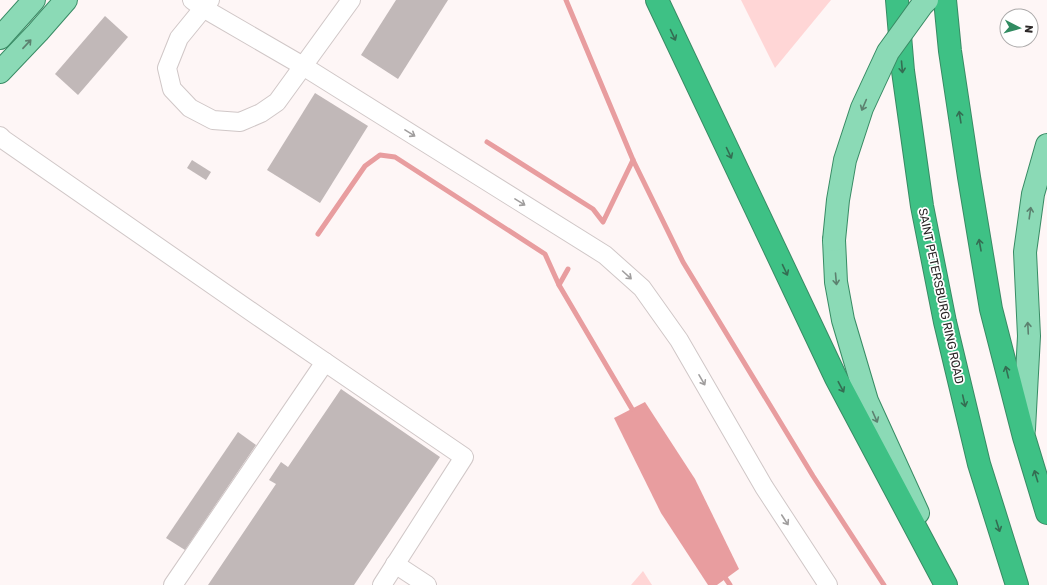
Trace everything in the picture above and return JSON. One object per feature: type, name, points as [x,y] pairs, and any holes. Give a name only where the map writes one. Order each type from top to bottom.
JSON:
[{"type":"highway","points":[[656,0],[836,378],[946,585]]},
{"type":"highway","name":"SAINT PETERSBURG RING ROAD","points":[[897,0],[903,71],[922,206],[945,322],[979,464],[1017,585]]},
{"type":"highway","points":[[945,0],[950,51],[991,309],[1024,437],[1047,513]]},
{"type":"main road","points":[[0,38],[34,0]]},
{"type":"main road","points":[[0,72],[66,0]]},
{"type":"main road","points":[[927,0],[888,52],[862,108],[845,160],[838,200],[834,240],[836,282],[842,312],[867,401],[951,585]]},
{"type":"main road","points":[[1024,437],[1029,336],[1025,252],[1033,194],[1047,145]]},
{"type":"lane","points":[[351,0],[303,66],[277,102],[261,113],[240,122],[213,120],[190,108],[172,89],[167,68],[179,38],[202,3],[303,66],[377,112],[605,255],[642,288],[679,340],[764,487],[828,585]]},
{"type":"lane","points":[[0,136],[464,457],[382,585]]},
{"type":"lane","points":[[173,585],[325,362]]},
{"type":"lane","points":[[395,564],[427,585]]},
{"type":"shaded area","points":[[741,0],[831,0],[775,68]]},
{"type":"shaded area","points":[[645,402],[695,479],[739,569],[717,585],[708,585],[661,513],[614,418]]},
{"type":"shaded area","points":[[643,571],[652,585],[631,585]]},
{"type":"building","points":[[396,0],[448,0],[398,79],[361,55]]},
{"type":"building","points":[[105,16],[128,37],[78,95],[55,74]]},
{"type":"building","points":[[315,93],[368,126],[320,203],[267,170]]},
{"type":"building","points":[[192,160],[211,172],[206,180],[187,168]]},
{"type":"building","points":[[341,389],[440,457],[354,585],[208,585],[276,484],[269,480],[281,462],[288,467]]},
{"type":"building","points":[[238,432],[256,445],[185,550],[166,538]]},
{"type":"waterway","points":[[566,0],[633,160],[683,262],[813,476],[884,585]]},
{"type":"waterway","points":[[487,142],[593,209],[603,222],[633,160]]},
{"type":"waterway","points":[[318,234],[365,166],[380,155],[395,157],[545,254],[559,285]]},
{"type":"waterway","points":[[568,269],[559,285],[632,409]]},
{"type":"waterway","points":[[726,579],[730,585]]}]
